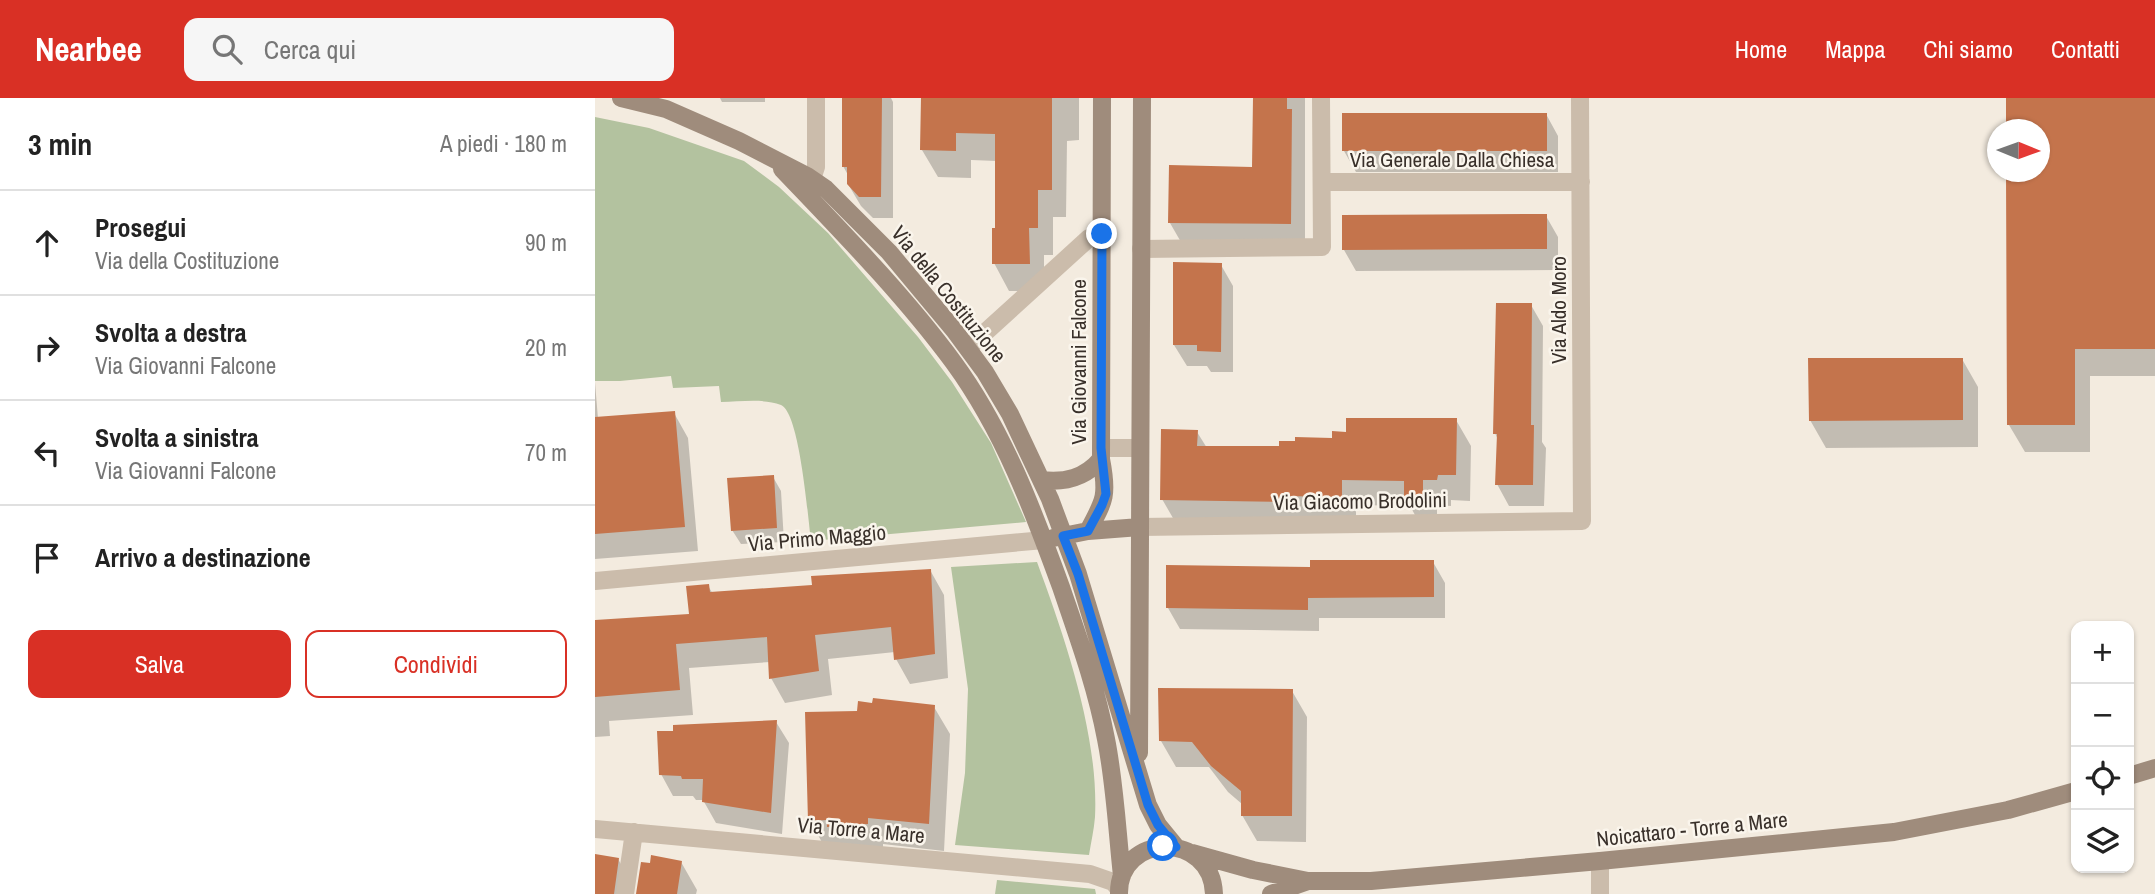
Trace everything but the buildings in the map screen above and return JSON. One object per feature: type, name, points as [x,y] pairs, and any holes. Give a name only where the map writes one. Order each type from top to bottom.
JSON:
[{"type":"street","name":"Via della Costituzione","points":[[621,98],[666,104],[773,160],[810,188],[955,364],[984,409],[1018,477],[1044,540],[1090,669],[1110,759],[1120,886]]},
{"type":"street","points":[[810,188],[815,167],[816,98]]},
{"type":"street","name":"Via Giovanni Falcone","points":[[1088,531],[1106,494],[1101,454],[1102,98]]},
{"type":"street","points":[[1140,778],[1142,98]]},
{"type":"street","points":[[1141,249],[1322,247],[1321,98]]},
{"type":"street","name":"Via Aldo Moro","points":[[1580,98],[1581,521]]},
{"type":"street","name":"Via Generale Dalla Chiesa","points":[[1322,182],[1581,182]]},
{"type":"street","name":"Via della Costituzione","points":[[810,188],[826,189],[889,253],[968,348],[1010,414],[1041,480],[1078,574],[1148,805],[1158,825],[1184,850],[1203,863],[1211,876],[1214,894]]},
{"type":"street","points":[[968,348],[1089,238],[1102,234]]},
{"type":"street","points":[[1101,454],[1140,449]]},
{"type":"street","name":"Via Giovanni Falcone","points":[[1041,480],[1054,482],[1078,477],[1091,471],[1101,454]]},
{"type":"street","name":"Via Giacomo Brodolini","points":[[1140,527],[1581,521]]},
{"type":"street","points":[[1044,540],[1088,531],[1140,527]]},
{"type":"street","name":"Via Primo Maggio","points":[[595,581],[1044,540]]},
{"type":"street","points":[[2134,774],[2155,768]]},
{"type":"street","name":"Noicattaro - Torre a Mare","points":[[1184,850],[1253,870],[1308,881],[1371,881],[1600,862],[1894,832],[2008,810],[2071,792]]},
{"type":"street","name":"Via Torre a Mare","points":[[595,829],[1090,874],[1120,886]]},
{"type":"street","points":[[625,894],[634,832]]},
{"type":"street","points":[[1120,886],[1129,864],[1138,855],[1163,846],[1184,850]]},
{"type":"street","points":[[1600,862],[1600,894]]},
{"type":"street","name":"Noicattaro - Torre a Mare","points":[[1271,894],[1308,881]]},
{"type":"green space","points":[[595,117],[649,128],[744,161],[779,187],[828,233],[918,337],[952,382],[991,443],[1026,522],[811,541],[798,446],[788,412],[781,405],[759,401],[721,402],[719,386],[673,388],[671,376],[595,381]]},
{"type":"green space","points":[[1037,562],[1069,655],[1092,754],[1095,817],[1089,855],[955,845],[965,773],[968,689],[951,567]]},
{"type":"green space","points":[[997,880],[1095,889],[1096,894],[995,894]]},
{"type":"route","points":[[1102,234],[1101,459],[1106,494],[1088,531],[1063,536],[1078,574],[1148,805],[1158,825],[1176,847],[1163,846]]}]
